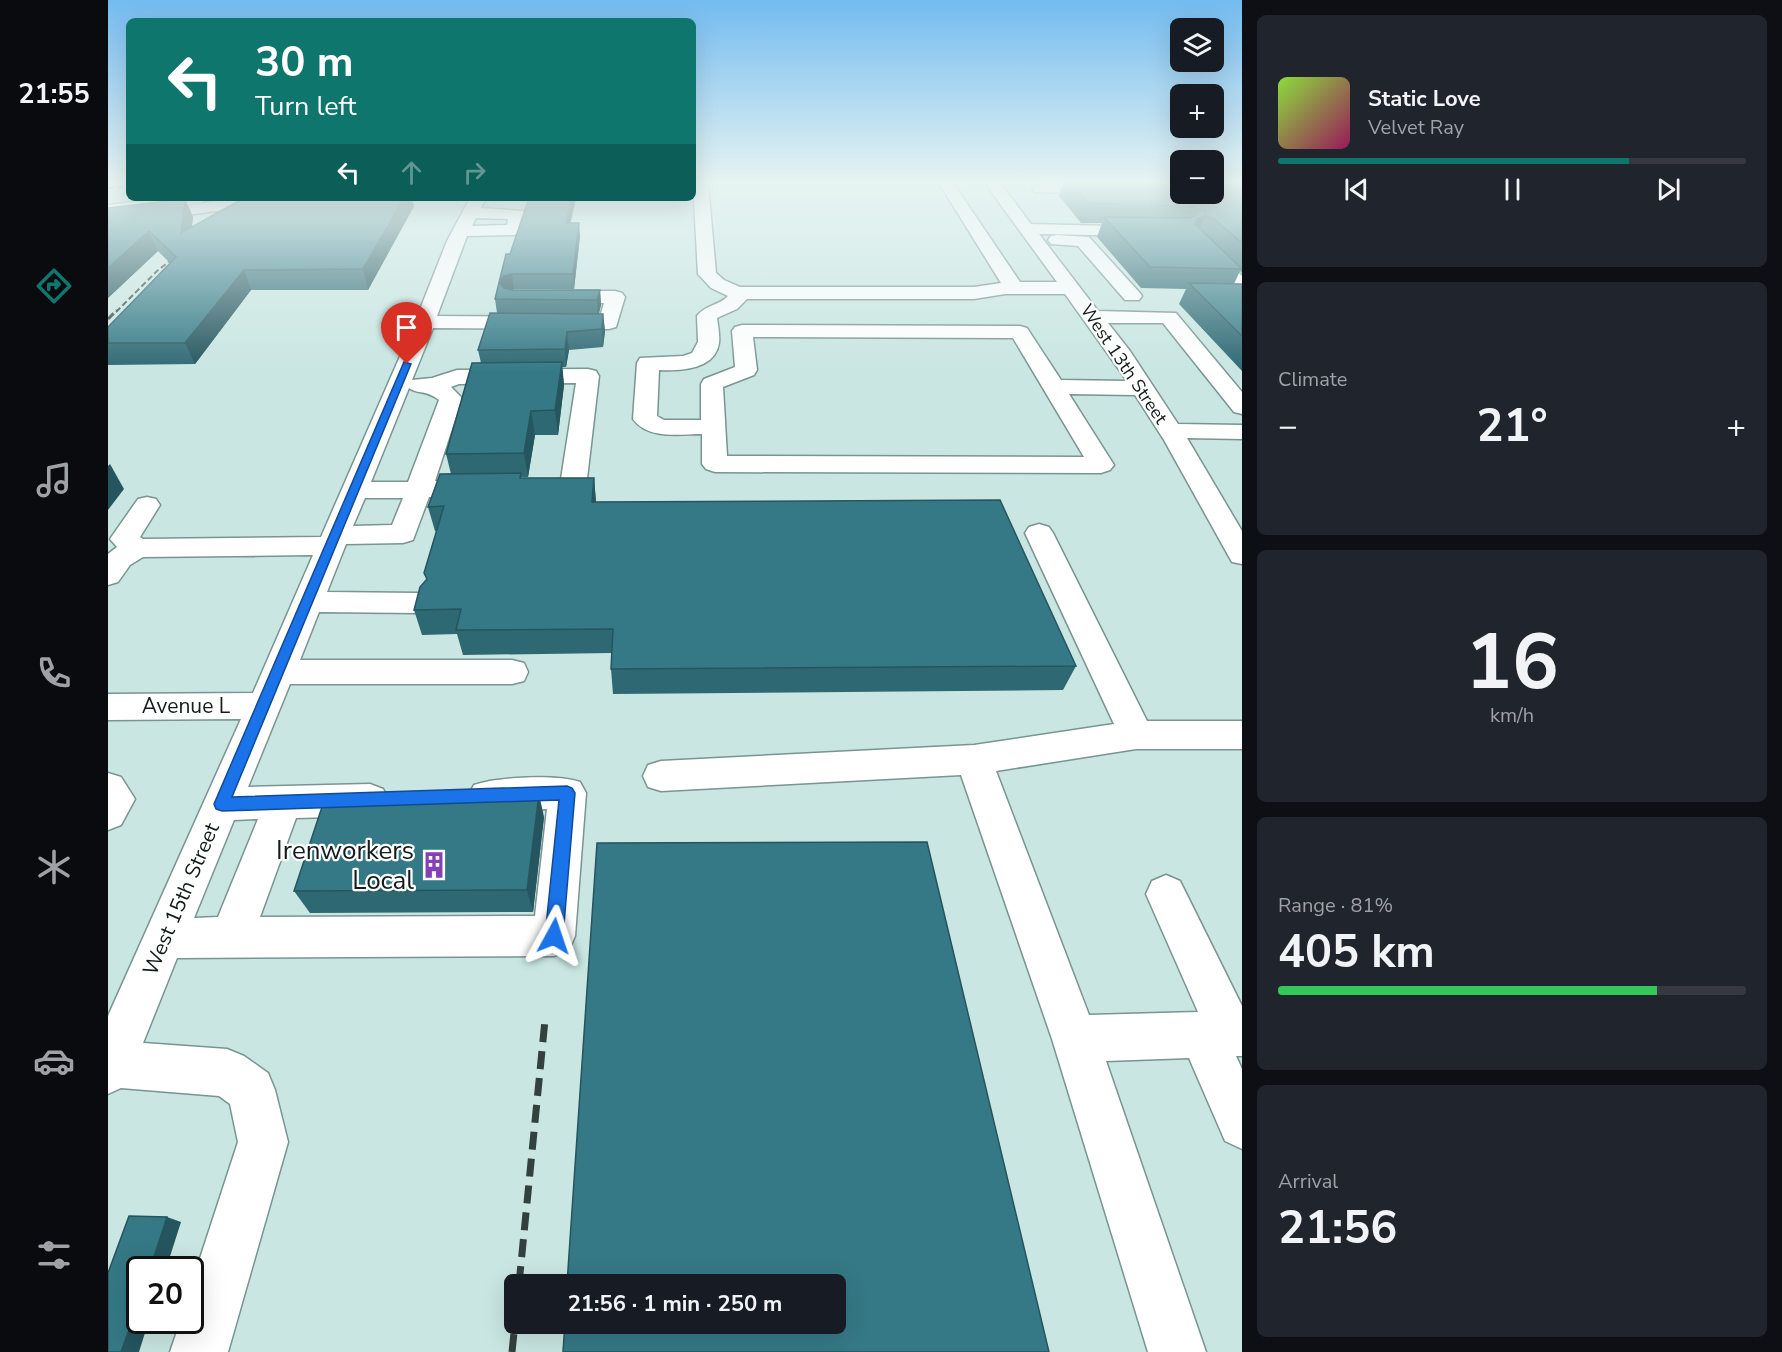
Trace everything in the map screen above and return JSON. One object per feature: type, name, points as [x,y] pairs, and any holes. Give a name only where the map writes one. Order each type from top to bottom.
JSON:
[{"type":"street","name":"West 15th Street","points":[[109,1067],[264,706],[457,246]]},
{"type":"street","points":[[704,246],[706,274],[718,285],[739,293],[974,293],[1014,288],[1154,297]]},
{"type":"street","points":[[987,246],[1014,288]]},
{"type":"street","name":"West 13th Street","points":[[1040,246],[1094,317],[1142,388],[1170,431],[1242,555]]},
{"type":"street","points":[[1088,246],[1132,296]]},
{"type":"street","points":[[1199,246],[1238,294]]},
{"type":"street","points":[[713,427],[659,427],[645,419],[648,363],[685,363],[704,354],[708,346],[707,316],[713,311],[732,304],[738,299],[739,293]]},
{"type":"street","points":[[425,322],[609,323],[615,297],[536,297]]},
{"type":"street","points":[[1094,317],[1169,317],[1242,407]]},
{"type":"street","points":[[742,331],[1020,332],[1101,465],[715,464],[713,427],[711,384],[746,370],[742,331]]},
{"type":"street","points":[[354,490],[573,487],[588,376],[457,377],[434,385],[398,385]]},
{"type":"street","points":[[108,575],[120,558],[137,548],[332,541],[404,534],[451,398],[434,385]]},
{"type":"street","points":[[1054,387],[1142,388]]},
{"type":"street","points":[[1170,431],[1242,432]]},
{"type":"street","points":[[137,548],[123,539],[147,505]]},
{"type":"street","points":[[1039,532],[1136,735]]},
{"type":"street","points":[[307,602],[417,603]]},
{"type":"street","points":[[278,672],[512,672]]},
{"type":"street","name":"Avenue L","points":[[108,707],[264,706]]},
{"type":"street","points":[[661,776],[974,760],[1136,735],[1242,735]]},
{"type":"street","points":[[974,760],[1075,1039],[1177,1352]]},
{"type":"street","points":[[108,788],[116,799],[108,813]]},
{"type":"street","points":[[165,938],[554,936],[567,793],[449,797]]},
{"type":"street","points":[[222,804],[401,798]]},
{"type":"street","points":[[231,937],[283,802]]},
{"type":"street","points":[[1166,894],[1225,1034],[1242,1124]]},
{"type":"street","points":[[1075,1039],[1225,1034]]},
{"type":"street","points":[[109,1067],[227,1073],[251,1090],[263,1142],[199,1352]]},
{"type":"building","points":[[108,246],[132,246],[108,268]]},
{"type":"building","points":[[165,246],[376,246],[363,269],[244,270],[185,343],[108,343],[108,327],[176,257]]},
{"type":"building","points":[[513,246],[576,246],[573,274],[504,276],[499,282],[506,254],[510,254]]},
{"type":"building","points":[[1131,246],[1218,246],[1242,269],[1150,267]]},
{"type":"building","points":[[499,282],[504,288],[512,290],[600,290],[597,300],[495,299]]},
{"type":"building","points":[[1189,283],[1242,284],[1242,336]]},
{"type":"building","points":[[490,313],[603,314],[602,329],[567,332],[565,349],[478,350]]},
{"type":"building","points":[[562,362],[555,410],[531,411],[524,453],[446,454],[472,363]]},
{"type":"building","points":[[521,473],[520,478],[594,478],[592,502],[1000,500],[1076,666],[611,669],[613,629],[456,630],[461,609],[414,610],[420,587],[427,579],[424,573],[444,506],[428,507],[440,474]]},
{"type":"building","name":"Irenworkers Local","points":[[539,794],[527,890],[294,891],[326,795]]},
{"type":"building","points":[[927,842],[1049,1352],[563,1352],[564,1334],[846,1334],[846,1274],[568,1274],[597,843]]},
{"type":"building","points":[[129,1216],[167,1217],[154,1256],[126,1256],[127,1334],[121,1352],[108,1352],[108,1273]]},
{"type":"railway","points":[[116,312],[157,271],[181,252]]},
{"type":"railway","points":[[108,319],[117,310]]},
{"type":"railway","points":[[520,1274],[545,1020]]},
{"type":"railway","points":[[512,1352],[514,1334]]},
{"type":"place","name":"Irenworkers Local","points":[[434,865]]},
{"type":"route","points":[[407,364],[222,804],[567,793],[554,936]]}]
